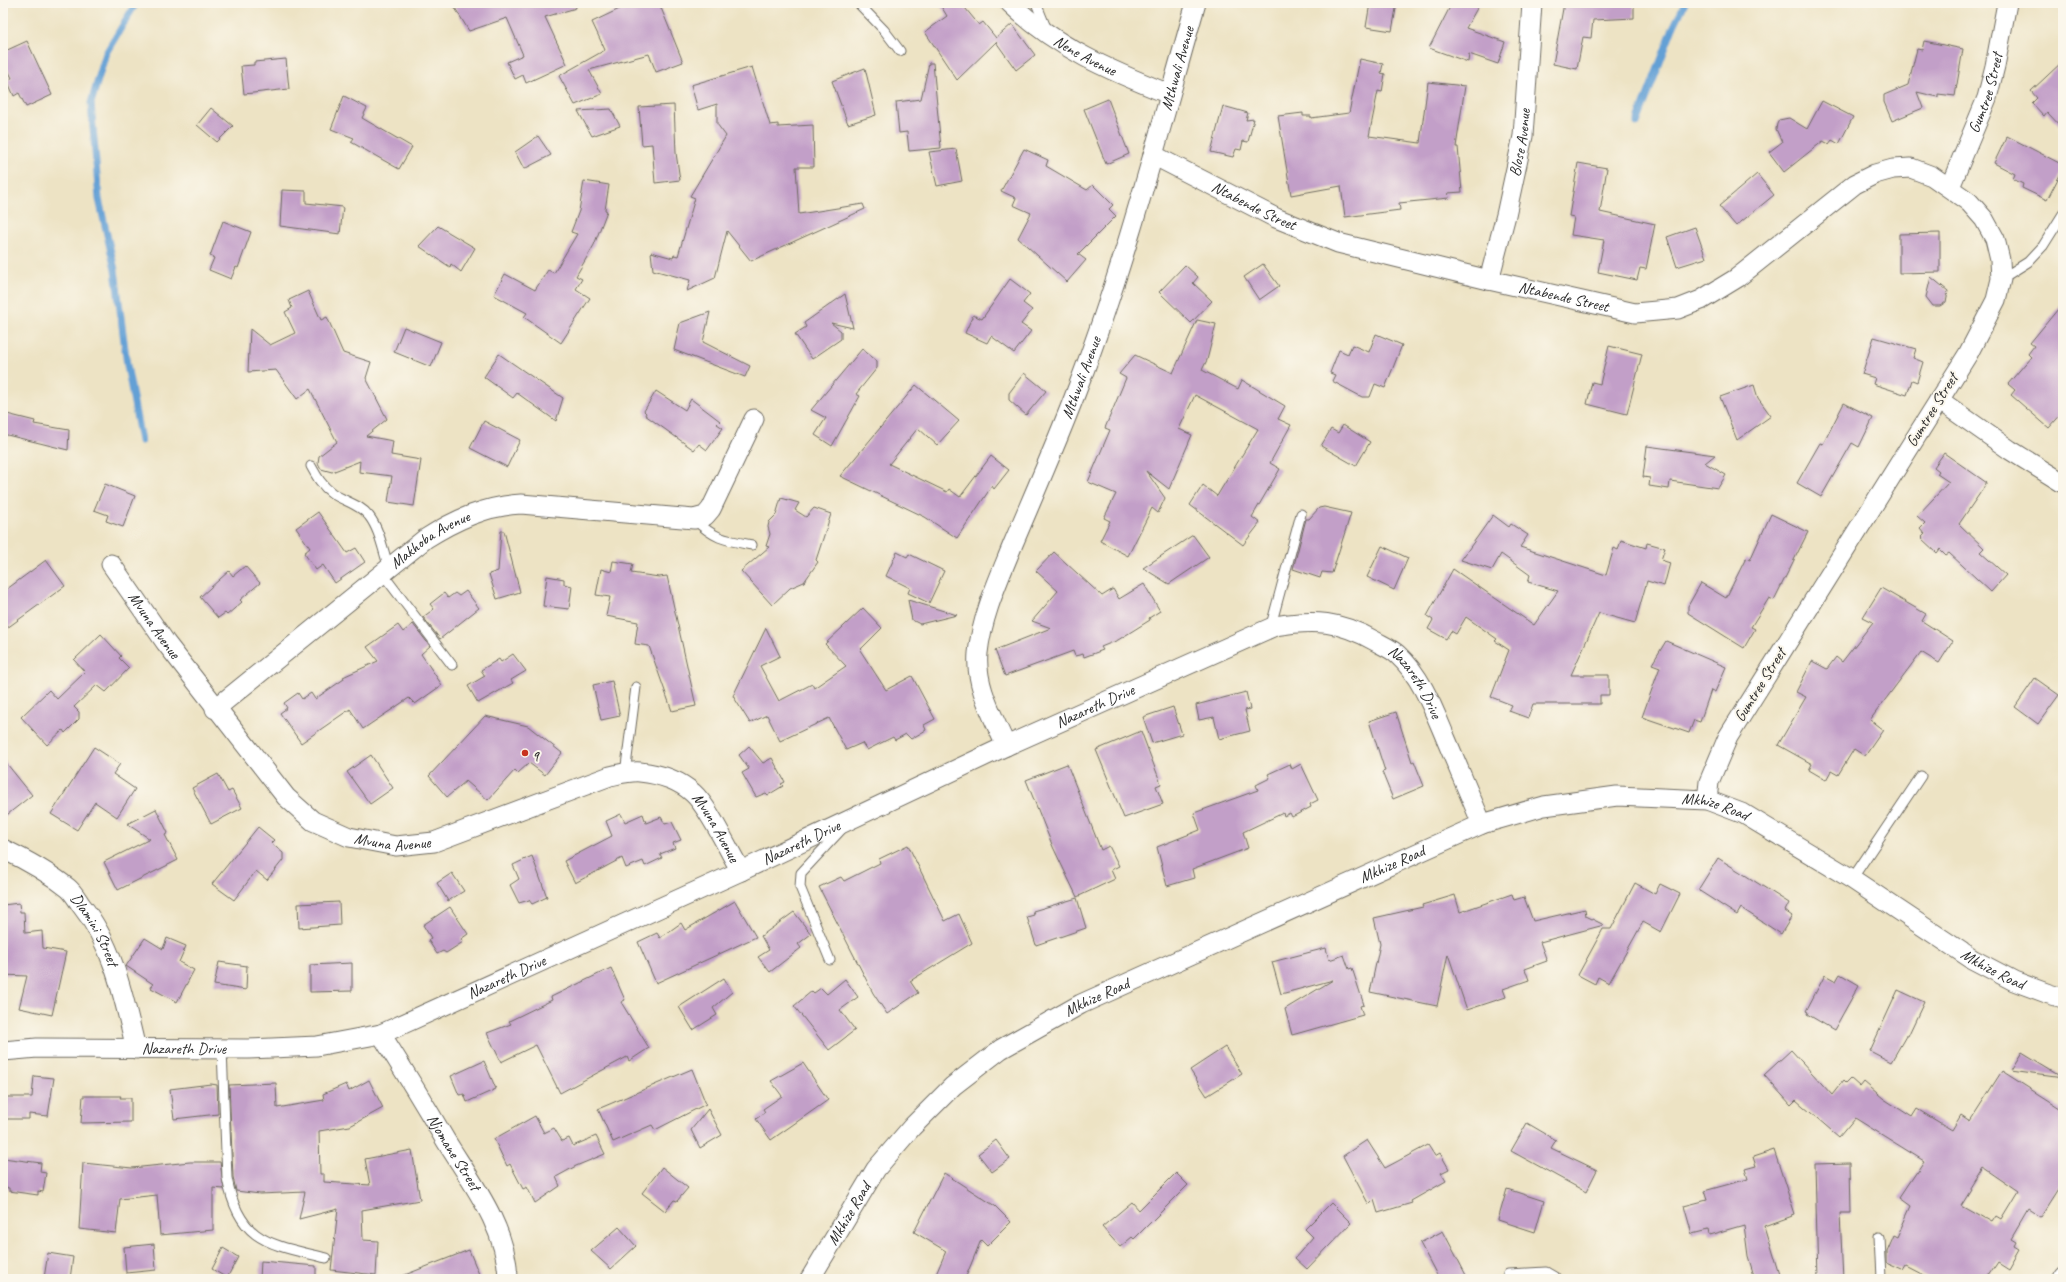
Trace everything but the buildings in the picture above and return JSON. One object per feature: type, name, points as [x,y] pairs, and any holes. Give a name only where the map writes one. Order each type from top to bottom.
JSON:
[{"type":"street","name":"Nene Avenue","points":[[1010,3],[1050,36],[1096,63],[1170,94]]},
{"type":"street","name":"Mthwali Avenue","points":[[1006,746],[984,696],[978,674],[978,653],[983,627],[994,591],[1080,381],[1121,264],[1196,3]]},
{"type":"street","name":"Blose Avenue","points":[[1488,280],[1506,215],[1523,136],[1532,3]]},
{"type":"street","name":"Gumtree Street","points":[[1708,800],[1709,782],[1728,737],[1968,354],[1996,300],[2001,279],[2000,260],[1994,239],[1984,219],[1969,202],[1950,187],[1987,98],[1995,66],[2007,3]]},
{"type":"street","name":"Ntabende Street","points":[[1153,155],[1276,218],[1338,243],[1488,280],[1635,313],[1678,309],[1701,300],[1719,290],[1748,270],[1855,184],[1875,174],[1893,169],[1911,168],[1932,176],[1950,187]]},
{"type":"street","points":[[1939,400],[2010,450],[2063,483]]},
{"type":"street","points":[[694,519],[705,516],[711,509],[754,419]]},
{"type":"street","name":"Makhoba Avenue","points":[[215,709],[424,539],[452,522],[476,512],[500,505],[544,505],[694,519]]},
{"type":"street","name":"Mvuna Avenue","points":[[111,564],[166,643],[215,709],[286,797],[313,821],[348,837],[396,846],[434,842],[610,776],[639,772],[659,775],[677,782],[694,793],[707,812],[741,871]]},
{"type":"street","name":"Nazareth Drive","points":[[3,1051],[37,1048],[222,1049],[317,1046],[381,1034],[741,871],[1006,746],[1270,629],[1301,622],[1320,622],[1342,626],[1362,634],[1398,655],[1415,675],[1429,699],[1482,824]]},
{"type":"street","name":"Mkhize Road","points":[[810,1279],[876,1169],[912,1127],[953,1086],[1001,1048],[1081,1004],[1482,824],[1544,806],[1617,796],[1708,800],[1744,814],[1852,879],[1972,959],[2014,981],[2063,998]]},
{"type":"street","name":"Dlamini Street","points":[[3,849],[36,865],[69,889],[89,914],[106,946],[121,984],[136,1049]]},
{"type":"street","name":"Njomane Street","points":[[381,1034],[480,1197],[498,1230],[508,1271],[508,1279]]},
{"type":"lane","points":[[858,3],[884,30],[900,51]]},
{"type":"lane","points":[[1036,3],[1050,36]]},
{"type":"lane","points":[[2001,279],[2028,262],[2043,246],[2063,214]]},
{"type":"lane","points":[[311,466],[321,484],[333,494],[355,504],[368,514],[376,528],[386,570],[452,665]]},
{"type":"lane","points":[[1270,629],[1301,514]]},
{"type":"lane","points":[[694,519],[710,534],[718,538],[752,545]]},
{"type":"lane","points":[[625,774],[636,687]]},
{"type":"lane","points":[[1852,879],[1922,776]]},
{"type":"lane","points":[[830,960],[800,887],[799,880],[801,873],[849,821]]},
{"type":"lane","points":[[222,1049],[227,1178],[231,1198],[238,1216],[249,1229],[263,1238],[280,1246],[326,1258]]},
{"type":"lane","points":[[1879,1237],[1882,1279]]},
{"type":"lane","points":[[1508,1274],[1546,1272],[1558,1279]]},
{"type":"waterway","points":[[136,3],[106,53],[91,103],[99,199],[115,270],[127,365],[141,441]]},
{"type":"waterway","points":[[1637,123],[1673,28],[1685,3]]},
{"type":"place","name":"q","points":[[525,753]]}]
